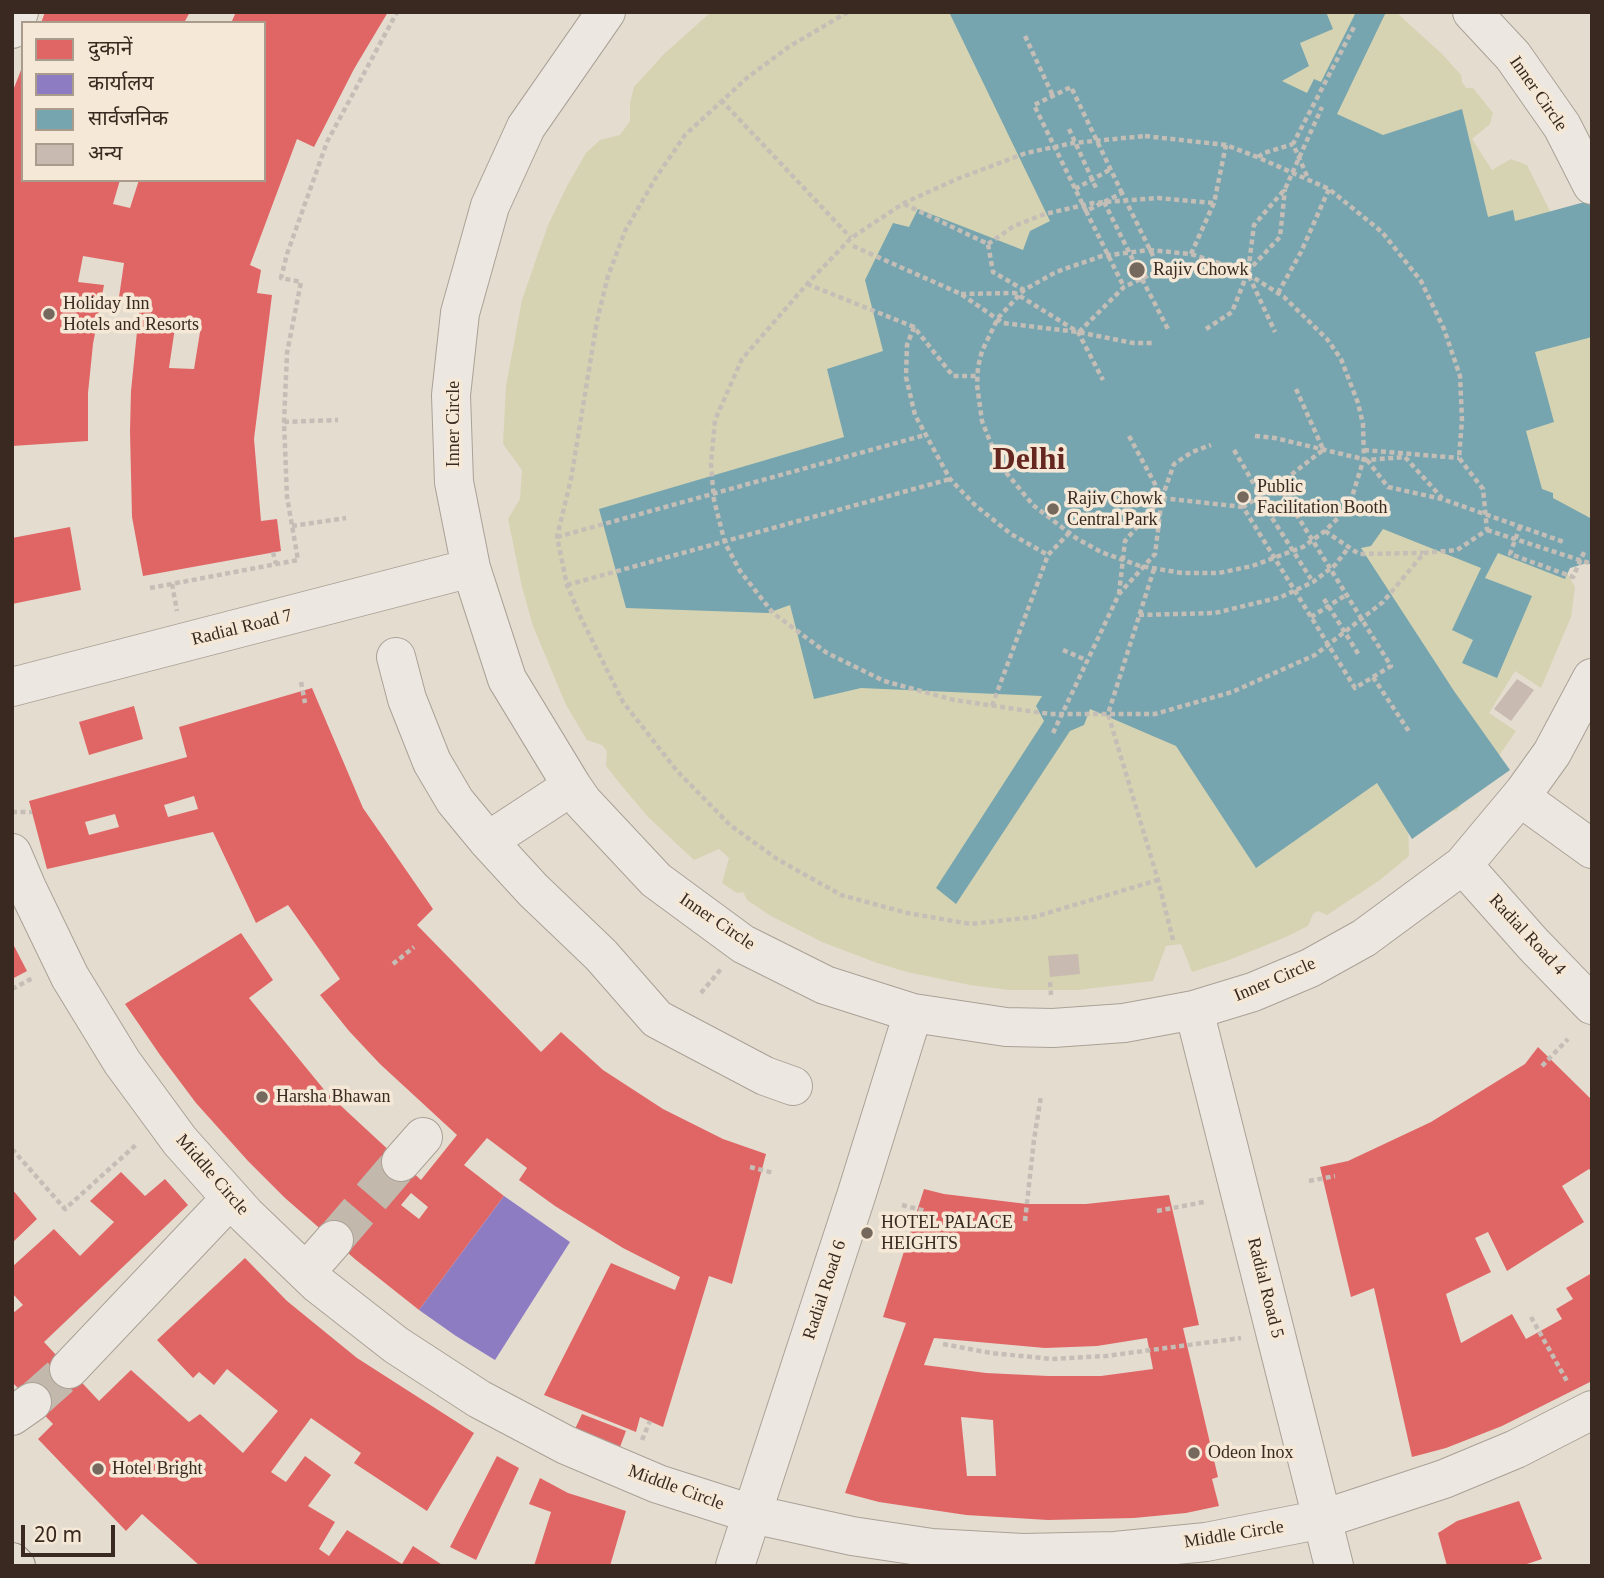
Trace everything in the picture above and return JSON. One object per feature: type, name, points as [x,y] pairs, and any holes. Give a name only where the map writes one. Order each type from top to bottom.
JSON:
[{"type":"main road","points":[[12,1562],[16,1566]]},
{"type":"street","points":[[12,29],[19,12]]},
{"type":"street","name":"Inner Circle","points":[[606,12],[526,127],[490,206],[460,313],[451,395],[454,482],[471,568],[507,679],[572,786],[583,802],[656,880],[743,943],[825,985],[913,1013],[1006,1027],[1053,1028],[1124,1024],[1194,1010],[1253,992],[1310,968],[1364,938],[1463,865],[1520,797],[1552,752],[1592,678]]},
{"type":"street","name":"Inner Circle","points":[[1472,12],[1513,55],[1562,126],[1589,174]]},
{"type":"street","name":"Radial Road 7","points":[[12,687],[471,568]]},
{"type":"street","points":[[396,657],[407,699],[432,762],[456,800],[488,841],[533,890],[601,955],[657,1019],[765,1076],[793,1086]]},
{"type":"street","points":[[488,841],[572,786]]},
{"type":"street","points":[[1520,797],[1592,849]]},
{"type":"street","name":"Middle Circle","points":[[12,853],[26,888],[70,977],[122,1062],[180,1141],[231,1198],[306,1272],[396,1345],[479,1399],[579,1451],[657,1484],[752,1514],[841,1534],[932,1548],[1023,1553],[1115,1551],[1199,1542],[1323,1519],[1444,1479],[1516,1449],[1580,1397]]},
{"type":"street","name":"Radial Road 4","points":[[1463,865],[1592,1005]]},
{"type":"street","name":"Radial Road 5","points":[[1194,1010],[1334,1566]]},
{"type":"street","name":"Radial Road 6","points":[[736,1566],[913,1013]]},
{"type":"street","points":[[69,1369],[231,1198]]},
{"type":"street","points":[[306,1272],[334,1240]]},
{"type":"path","points":[[150,588],[298,560],[287,497],[284,422],[287,353],[301,282],[281,278],[327,142],[397,12]]},
{"type":"path","points":[[848,12],[790,46],[721,100],[685,135],[655,179],[625,231],[608,276],[597,321],[571,480],[557,537],[567,586],[622,702],[677,771],[730,825],[777,859],[841,895],[907,913],[971,924],[1034,917],[1158,880]]},
{"type":"path","points":[[1257,157],[1293,144],[1354,27]]},
{"type":"path","points":[[1025,36],[1053,96]]},
{"type":"path","points":[[1124,287],[1034,105],[1071,87],[1160,270]]},
{"type":"path","points":[[721,100],[851,238]]},
{"type":"path","points":[[1206,329],[1232,312],[1248,272],[1254,225],[1285,188],[1322,107]]},
{"type":"path","points":[[1069,129],[1097,190]]},
{"type":"path","points":[[1424,553],[1383,602],[1315,655],[1232,692],[1156,714],[1050,714],[954,700],[884,681],[827,653],[773,614],[740,571],[725,543],[713,495],[711,464],[715,420],[741,359],[851,238],[904,203],[957,179],[1026,153],[1073,143],[1145,136],[1226,145],[1329,189],[1382,232],[1421,281],[1444,329],[1460,376],[1462,420],[1459,458],[1483,489],[1487,530]]},
{"type":"path","points":[[1293,144],[1310,179]]},
{"type":"path","points":[[1191,254],[1214,203],[1226,145]]},
{"type":"path","points":[[1075,189],[1111,169]]},
{"type":"path","points":[[1078,332],[1124,287],[1160,270],[1248,272],[1280,237],[1285,188]]},
{"type":"path","points":[[1278,293],[1301,252],[1329,189]]},
{"type":"path","points":[[1086,211],[1122,193]]},
{"type":"path","points":[[988,244],[1014,226],[1045,214],[1093,203],[1158,198],[1214,203]]},
{"type":"path","points":[[1104,202],[1133,260]]},
{"type":"path","points":[[904,203],[988,244]]},
{"type":"path","points":[[988,244],[993,272],[1024,290]]},
{"type":"path","points":[[853,246],[961,294],[1003,323],[1078,332],[1133,344],[1154,343]]},
{"type":"path","points":[[1149,250],[1191,254],[1231,267],[1278,293],[1327,339],[1341,359],[1363,424],[1364,450],[1352,497],[1339,517],[1303,547],[1252,566],[1219,573],[1182,573],[1154,569],[1111,556],[1069,533],[1033,505],[999,464],[982,421],[977,376],[989,334],[998,318],[1024,290],[1078,262],[1149,250]]},
{"type":"path","points":[[1248,272],[1275,332]]},
{"type":"path","points":[[1142,279],[1169,331]]},
{"type":"path","points":[[807,284],[914,327],[953,376],[977,376]]},
{"type":"path","points":[[961,294],[1016,293],[1078,332],[1102,380]]},
{"type":"path","points":[[914,327],[907,345],[906,377],[915,415],[950,479],[975,505],[1002,527],[1048,555]]},
{"type":"path","points":[[1296,389],[1324,450]]},
{"type":"path","points":[[284,422],[338,420]]},
{"type":"path","points":[[557,537],[925,435]]},
{"type":"path","points":[[1129,436],[1162,498]]},
{"type":"path","points":[[1255,436],[1275,438],[1367,460],[1405,457],[1442,499]]},
{"type":"path","points":[[1053,733],[1119,594],[1155,554],[1162,498],[1174,464],[1192,452],[1210,445]]},
{"type":"path","points":[[1234,450],[1261,496]]},
{"type":"path","points":[[1162,498],[1243,508],[1324,450]]},
{"type":"path","points":[[1364,450],[1459,458]]},
{"type":"path","points":[[1367,460],[1388,487],[1442,499],[1564,542]]},
{"type":"path","points":[[567,586],[950,479]]},
{"type":"path","points":[[1243,508],[1355,688],[1391,666],[1278,485]]},
{"type":"path","points":[[1119,594],[1125,541],[1162,498]]},
{"type":"path","points":[[292,526],[346,518]]},
{"type":"path","points":[[1272,518],[1311,579]]},
{"type":"path","points":[[1520,526],[1510,554],[1573,577],[1585,550]]},
{"type":"path","points":[[1325,531],[1359,554],[1457,550],[1487,530]]},
{"type":"path","points":[[1487,530],[1592,564]]},
{"type":"path","points":[[992,706],[1048,555],[1069,533]]},
{"type":"path","points":[[1139,614],[1215,613],[1282,597],[1313,582],[1335,565],[1349,547]]},
{"type":"path","points":[[273,552],[276,564]]},
{"type":"path","points":[[1293,589],[1329,567]]},
{"type":"path","points":[[1154,569],[1108,715],[1158,880],[1173,940]]},
{"type":"path","points":[[1311,617],[1346,595]]},
{"type":"path","points":[[1324,599],[1359,655]]},
{"type":"path","points":[[1063,650],[1086,660]]},
{"type":"path","points":[[1373,677],[1410,733]]},
{"type":"path","points":[[300,682],[305,703]]},
{"type":"path","points":[[12,812],[32,811]]},
{"type":"path","points":[[393,964],[414,947]]},
{"type":"path","points":[[1050,982],[1051,996]]},
{"type":"path","points":[[1542,1066],[1568,1038]]},
{"type":"path","points":[[1025,1222],[1041,1096]]},
{"type":"path","points":[[12,1149],[65,1209],[164,1119]]},
{"type":"path","points":[[750,1167],[774,1173]]},
{"type":"path","points":[[1309,1181],[1335,1176]]},
{"type":"path","points":[[1157,1211],[1204,1202]]},
{"type":"path","points":[[902,1205],[926,1211]]},
{"type":"path","points":[[1531,1317],[1580,1397]]},
{"type":"path","points":[[943,1344],[991,1353],[1052,1359],[1140,1352],[1276,1333]]},
{"type":"shaded area","name":"Rajiv Chowk Central Park","points":[[711,12],[1398,14],[1442,54],[1461,75],[1466,88],[1473,88],[1493,113],[1490,124],[1472,139],[1492,170],[1511,159],[1527,165],[1557,225],[1588,321],[1592,342],[1592,520],[1560,560],[1575,587],[1571,617],[1541,688],[1515,671],[1489,713],[1516,731],[1483,779],[1456,811],[1431,806],[1408,823],[1409,856],[1380,880],[1327,915],[1318,911],[1313,914],[1308,926],[1286,937],[1192,972],[1181,944],[1166,946],[1153,981],[1078,990],[1009,990],[970,985],[877,963],[822,942],[771,916],[747,900],[743,892],[737,893],[722,883],[729,858],[719,849],[694,860],[648,817],[606,766],[607,751],[602,745],[587,740],[566,705],[533,626],[522,587],[508,519],[520,499],[522,470],[503,444],[506,386],[522,300],[548,225],[567,186],[586,153],[600,140],[620,135],[630,121],[630,103],[634,87],[664,54]]},
{"type":"building: दुकानें","points":[[45,12],[190,12],[185,21],[42,21]]},
{"type":"building: दुकानें","points":[[236,12],[388,12],[354,69],[314,147],[297,139],[250,265],[261,270],[257,293],[272,295],[254,439],[261,521],[277,519],[281,551],[143,576],[132,517],[130,431],[140,302],[119,297],[124,263],[83,256],[78,282],[104,285],[93,344],[88,393],[88,441],[12,446],[12,93],[21,70],[21,182],[119,182],[113,204],[130,208],[138,182],[266,182],[266,21],[232,21]],"holes":[[[176,321],[201,326],[194,369],[169,368]]]},
{"type":"building: दुकानें","points":[[70,527],[81,590],[12,604],[12,538]]},
{"type":"building: दुकानें","points":[[312,688],[363,808],[433,909],[417,925],[541,1052],[561,1032],[603,1070],[663,1109],[723,1139],[766,1154],[732,1284],[709,1276],[663,1427],[640,1417],[636,1432],[544,1395],[611,1263],[675,1290],[680,1277],[623,1248],[555,1206],[519,1180],[527,1168],[487,1138],[464,1165],[504,1196],[419,1310],[285,1198],[196,1103],[160,1055],[125,1004],[241,933],[273,980],[249,998],[326,1092],[421,1180],[457,1135],[380,1064],[320,995],[340,979],[288,905],[256,923],[213,832],[47,869],[29,801],[187,757],[179,727]],"holes":[[[194,796],[198,809],[168,817],[164,805]],[[115,814],[119,827],[89,835],[85,822]],[[411,1193],[428,1207],[419,1219],[401,1205]]]},
{"type":"building: दुकानें","points":[[134,706],[143,739],[89,755],[79,722]]},
{"type":"building: दुकानें","points":[[12,942],[27,971],[12,979]]},
{"type":"building: दुकानें","points":[[1538,1047],[1592,1100],[1592,1172],[1589,1169],[1562,1186],[1584,1222],[1507,1271],[1488,1232],[1475,1238],[1491,1272],[1446,1294],[1461,1343],[1512,1314],[1526,1339],[1562,1319],[1556,1309],[1573,1299],[1566,1288],[1592,1273],[1592,1381],[1502,1426],[1446,1448],[1412,1457],[1374,1288],[1351,1297],[1320,1167],[1348,1161],[1431,1122],[1525,1064]]},
{"type":"building: दुकानें","points":[[121,1172],[145,1196],[165,1179],[188,1205],[44,1342],[99,1401],[131,1370],[189,1422],[200,1414],[243,1453],[278,1411],[227,1369],[214,1385],[199,1372],[193,1378],[157,1340],[245,1258],[287,1301],[357,1358],[474,1433],[427,1511],[354,1463],[361,1453],[311,1418],[271,1472],[286,1482],[305,1456],[331,1475],[308,1506],[335,1522],[319,1549],[329,1556],[347,1530],[402,1564],[413,1546],[444,1566],[200,1566],[142,1514],[126,1531],[38,1439],[53,1424],[12,1382],[12,1314],[23,1305],[12,1293],[12,1267],[54,1229],[80,1256],[114,1222],[90,1201]]},
{"type":"building: दुकानें","points":[[12,1189],[37,1219],[12,1243]]},
{"type":"building: दुकानें","points":[[924,1189],[1027,1204],[1086,1204],[1169,1195],[1199,1325],[1183,1328],[1218,1477],[1212,1479],[1219,1506],[1186,1513],[1134,1518],[1048,1520],[966,1515],[879,1502],[845,1493],[906,1323],[883,1317]],"holes":[[[934,1338],[1045,1348],[1097,1346],[1147,1338],[1153,1369],[1101,1376],[1048,1376],[986,1373],[924,1365]],[[961,1417],[993,1420],[996,1476],[967,1476]]]},
{"type":"building: दुकानें","points":[[582,1414],[626,1431],[620,1447],[575,1429]]},
{"type":"building: दुकानें","points":[[497,1456],[519,1468],[476,1560],[450,1547]]},
{"type":"building: दुकानें","points":[[540,1478],[568,1493],[626,1511],[610,1566],[534,1566],[551,1512],[529,1504]]},
{"type":"building: दुकानें","points":[[1519,1501],[1542,1559],[1521,1566],[1447,1566],[1438,1533],[1457,1521]]},
{"type":"building: कार्यालय","points":[[504,1196],[570,1242],[495,1360],[419,1310]]},
{"type":"building: सार्वजनिक","points":[[949,12],[1326,12],[1333,29],[1300,43],[1309,66],[1282,81],[1307,93],[1314,79],[1321,82],[1356,12],[1386,12],[1337,114],[1383,135],[1462,109],[1488,217],[1513,210],[1515,221],[1592,200],[1592,337],[1535,352],[1554,422],[1526,431],[1542,489],[1553,493],[1553,498],[1592,519],[1592,565],[1587,563],[1570,568],[1565,579],[1498,553],[1485,578],[1532,596],[1497,678],[1462,663],[1473,640],[1452,630],[1481,568],[1383,529],[1371,546],[1361,548],[1454,691],[1510,770],[1412,839],[1377,783],[1256,868],[1176,746],[1090,709],[1084,725],[1070,731],[956,904],[936,888],[1044,721],[1036,706],[1042,696],[861,688],[814,699],[790,605],[768,613],[626,608],[599,509],[844,437],[827,369],[883,351],[865,280],[893,223],[909,227],[918,209],[1023,250],[1030,231],[1050,221]]},
{"type":"building: अन्य","points":[[1517,679],[1534,690],[1511,721],[1494,709]]},
{"type":"building: अन्य","points":[[1078,954],[1080,974],[1050,977],[1048,956]]},
{"type":"tunnel","points":[[334,1240],[401,1162]]},
{"type":"tunnel","points":[[32,1402],[69,1369]]},
{"type":"place","name":"Rajiv Chowk","points":[[1137,270]]},
{"type":"place","name":"Holiday Inn Hotels and Resorts","points":[[49,314]]},
{"type":"place","name":"Public Facilitation Booth","points":[[1243,497]]},
{"type":"place","name":"Rajiv Chowk Central Park","points":[[1053,509]]},
{"type":"place","name":"Harsha Bhawan","points":[[262,1097]]},
{"type":"place","name":"HOTEL PALACE HEIGHTS","points":[[867,1233]]},
{"type":"place","name":"Odeon Inox","points":[[1194,1453]]},
{"type":"place","name":"Hotel Bright","points":[[98,1469]]},
{"type":"district","name":"Delhi","points":[[1029,461]]}]
